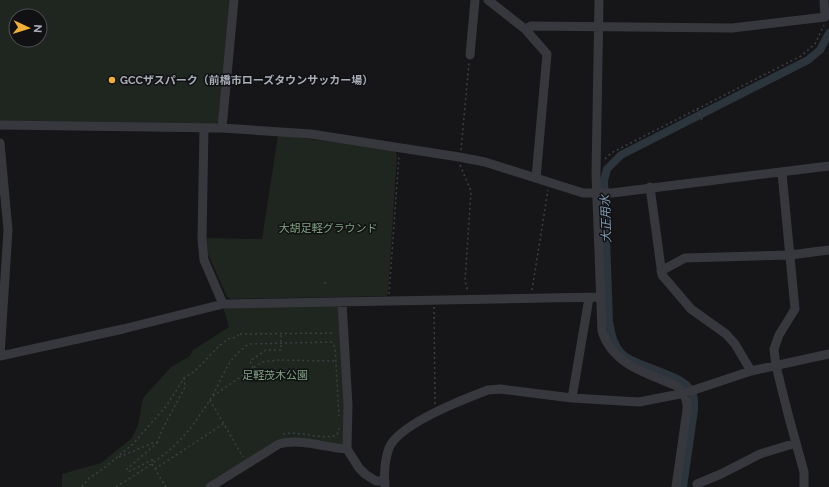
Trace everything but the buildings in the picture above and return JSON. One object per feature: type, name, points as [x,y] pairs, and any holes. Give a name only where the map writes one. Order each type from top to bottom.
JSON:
[{"type":"street","points":[[222,128],[234,0]]},
{"type":"street","points":[[470,55],[475,0]]},
{"type":"street","points":[[488,0],[525,29],[543,48],[547,59],[536,178]]},
{"type":"street","points":[[599,0],[598,193],[599,297],[602,331],[611,350],[625,362],[675,385],[684,393],[687,410],[676,487]]},
{"type":"street","points":[[525,29],[531,26],[732,28],[825,17],[824,0]]},
{"type":"street","points":[[0,125],[222,128],[311,134],[485,162],[583,193],[612,193],[829,166]]},
{"type":"street","points":[[204,128],[202,239],[204,260],[223,304]]},
{"type":"street","points":[[0,143],[8,230],[0,356],[123,329],[223,304],[342,302],[361,297],[388,299],[471,300],[599,297]]},
{"type":"street","points":[[782,173],[795,309],[779,335],[774,349],[776,366],[804,472],[804,487]]},
{"type":"street","points":[[650,188],[662,275],[691,309],[719,328],[730,339],[751,371]]},
{"type":"street","points":[[661,271],[685,258],[790,255],[829,250]]},
{"type":"street","points":[[572,398],[589,298]]},
{"type":"street","points":[[342,302],[348,405],[347,449],[359,468],[365,474],[376,481],[385,484],[389,448],[395,438],[407,427],[479,393],[494,388],[572,398],[639,402],[684,393],[751,371],[829,354]]},
{"type":"street","points":[[210,487],[279,444],[310,443],[330,448],[347,449]]},
{"type":"street","points":[[697,484],[721,474],[760,454],[796,443]]},
{"type":"path","points":[[604,160],[611,153],[809,51],[820,36],[825,17]]},
{"type":"path","points":[[470,55],[463,142],[459,162],[471,191],[465,281],[471,300]]},
{"type":"path","points":[[697,109],[702,120]]},
{"type":"path","points":[[388,299],[399,148]]},
{"type":"path","points":[[531,298],[550,183]]},
{"type":"path","points":[[434,300],[436,413]]},
{"type":"path","points":[[82,487],[89,478],[104,469],[133,444],[167,405],[184,378],[195,371],[219,346],[228,340],[237,337],[240,333],[335,334],[335,331]]},
{"type":"path","points":[[253,368],[250,361],[266,350],[281,350],[281,333]]},
{"type":"path","points":[[116,487],[152,464],[173,448],[210,400],[230,360],[238,351],[249,344],[331,342],[335,347],[339,418]]},
{"type":"path","points":[[211,397],[262,362],[278,360],[336,361]]},
{"type":"path","points":[[156,461],[152,460],[128,472],[126,469],[157,443],[163,428],[185,387],[184,378]]},
{"type":"path","points":[[210,400],[244,458],[240,459]]},
{"type":"path","points":[[155,468],[223,424]]},
{"type":"path","points":[[278,435],[303,433],[330,437],[337,435],[339,426]]},
{"type":"path","points":[[116,458],[155,442],[157,443]]},
{"type":"path","points":[[152,464],[166,487]]},
{"type":"green space","name":"GCCザスパーク（前橋市ローズタウンサッカー場）","points":[[0,0],[230,0],[220,120],[215,124],[0,122]]},
{"type":"green space","name":"大胡足軽グラウンド","points":[[278,135],[394,150],[397,154],[388,293],[386,296],[232,299],[227,297],[208,254],[206,238],[262,239]]},
{"type":"green space","name":"足軽茂木公園","points":[[341,304],[345,444],[277,442],[204,487],[62,487],[62,474],[101,463],[132,438],[138,425],[143,398],[171,367],[190,356],[193,350],[229,327],[223,307]]},
{"type":"waterway","name":"大正用水","points":[[683,487],[694,410],[692,391],[685,384],[669,375],[626,357],[616,346],[611,331],[609,321],[604,181],[607,169],[621,155],[808,60],[820,50],[829,33]]},
{"type":"place","name":"GCCザスパーク（前橋市ローズタウンサッカー場）","points":[[112,80]]}]
